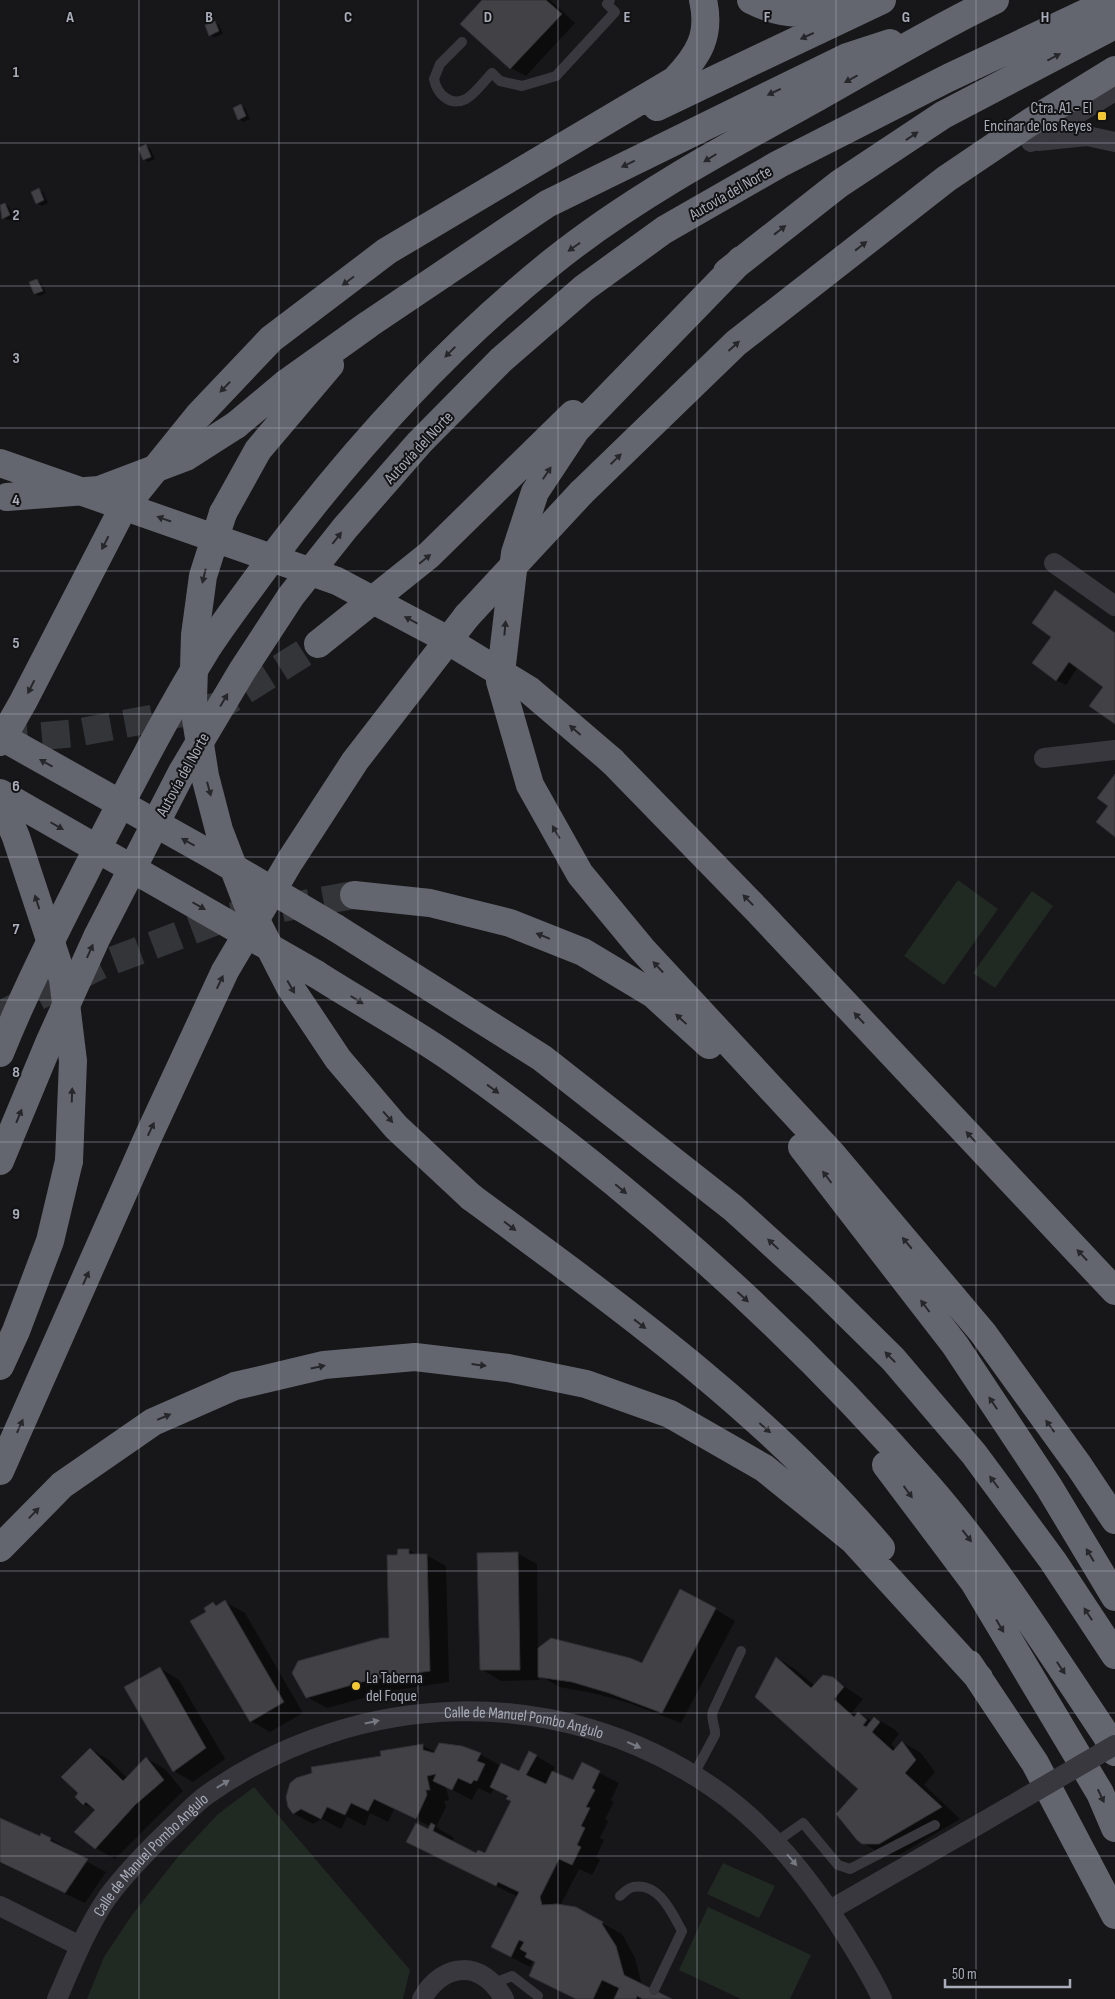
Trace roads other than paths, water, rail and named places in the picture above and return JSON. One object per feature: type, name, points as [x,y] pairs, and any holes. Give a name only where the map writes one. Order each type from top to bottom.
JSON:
[{"type":"highway","points":[[0,742],[23,702],[122,510],[198,416],[271,339],[386,252],[675,80],[692,63],[701,45],[705,29],[703,0]]},
{"type":"highway","points":[[751,0],[790,14],[828,8],[853,0]]},
{"type":"highway","points":[[531,167],[882,0]]},
{"type":"highway","points":[[0,1053],[64,914],[145,756],[210,645],[310,506],[387,416],[468,334],[553,261],[636,203],[723,150],[880,63],[939,27],[995,0]]},
{"type":"highway","name":"Autovía del Norte","points":[[0,1161],[49,1044],[97,937],[182,772],[242,670],[291,596],[345,528],[419,443],[508,354],[584,288],[664,230],[779,164],[948,78],[1112,0]]},
{"type":"highway","points":[[318,644],[429,555],[650,337],[741,260],[839,184],[943,115],[1115,25]]},
{"type":"highway","points":[[4,497],[99,490],[186,457],[236,425],[285,384],[369,324],[547,204],[848,57],[939,27]]},
{"type":"highway","points":[[0,1471],[148,1137],[225,971],[290,861],[354,760],[467,616],[581,493],[736,343],[946,179],[1029,123],[1115,70]]},
{"type":"highway","points":[[901,215],[1032,142]]},
{"type":"highway","points":[[741,260],[576,430],[535,492],[515,553],[500,681],[530,785],[580,874],[642,950],[832,1154],[983,1333],[1079,1466],[1115,1520]]},
{"type":"highway","points":[[369,324],[314,382],[258,450],[223,513],[203,576],[195,635],[193,700],[205,776],[219,830],[247,903],[290,987],[338,1059],[396,1127],[471,1197],[686,1360],[776,1438],[853,1514],[920,1593],[1035,1763],[1115,1916]]},
{"type":"highway","points":[[0,463],[337,581],[437,634],[529,690],[612,761],[758,911],[1115,1291]]},
{"type":"highway","points":[[0,736],[210,854],[336,928],[542,1058],[733,1208],[821,1288],[893,1359],[974,1454],[1053,1561],[1115,1655]]},
{"type":"highway","points":[[0,793],[316,974],[455,1061],[556,1135],[665,1226],[768,1320],[863,1414],[930,1487],[1008,1589],[1106,1735],[1115,1752]]},
{"type":"highway","points":[[0,799],[16,837],[63,979],[73,1061],[69,1161],[50,1241],[16,1331],[0,1366]]},
{"type":"highway","points":[[354,895],[430,903],[510,923],[583,952],[654,994],[728,1063],[815,1162],[955,1345],[1049,1487],[1115,1597]]},
{"type":"highway","points":[[768,1320],[781,1349],[898,1478],[974,1582],[1100,1792],[1115,1828]]},
{"type":"highway","points":[[0,1548],[62,1485],[77,1474],[153,1422],[236,1386],[324,1365],[415,1358],[508,1368],[586,1384],[670,1414],[764,1468],[853,1540],[979,1678]]},
{"type":"street","points":[[1032,142],[1115,91]]},
{"type":"street","points":[[1032,142],[1087,136],[1115,142]]},
{"type":"street","points":[[1054,563],[1115,606]]},
{"type":"street","points":[[1044,758],[1115,750]]},
{"type":"street","name":"Calle de Manuel Pombo Angulo","points":[[57,1999],[80,1946],[107,1899],[139,1858],[206,1795],[257,1763],[330,1732],[410,1714],[466,1710],[526,1714],[572,1723],[622,1740],[665,1759],[720,1794],[757,1823],[793,1860],[830,1910],[882,1999]]},
{"type":"street","points":[[830,1910],[1115,1745]]},
{"type":"street","points":[[0,1906],[80,1946]]},
{"type":"street","points":[[422,1999],[431,1984],[445,1973],[462,1969],[480,1973],[499,1991]]},
{"type":"lane","points":[[462,42],[440,64],[434,79],[440,94],[447,99],[456,101],[465,100],[492,73],[500,81],[522,86],[556,76],[615,12],[606,1]]},
{"type":"lane","points":[[693,1776],[715,1735],[716,1728],[711,1717],[713,1710],[741,1651]]},
{"type":"lane","points":[[776,1842],[803,1823],[838,1865],[850,1869],[935,1825]]},
{"type":"lane","points":[[620,1896],[632,1887],[650,1889],[667,1904],[682,1931],[654,1990]]},
{"type":"lane","points":[[499,1991],[512,1976],[538,1996]]},
{"type":"tunnel","points":[[0,740],[76,733],[220,706],[318,644]]},
{"type":"tunnel","points":[[282,908],[354,895]]},
{"type":"tunnel","points":[[0,1015],[101,965],[227,917],[239,915]]},
{"type":"place","name":"Ctra. A1 - El Encinar de los Reyes","points":[[1102,116]]},
{"type":"place","name":"La Taberna del Foque","points":[[356,1686]]}]
